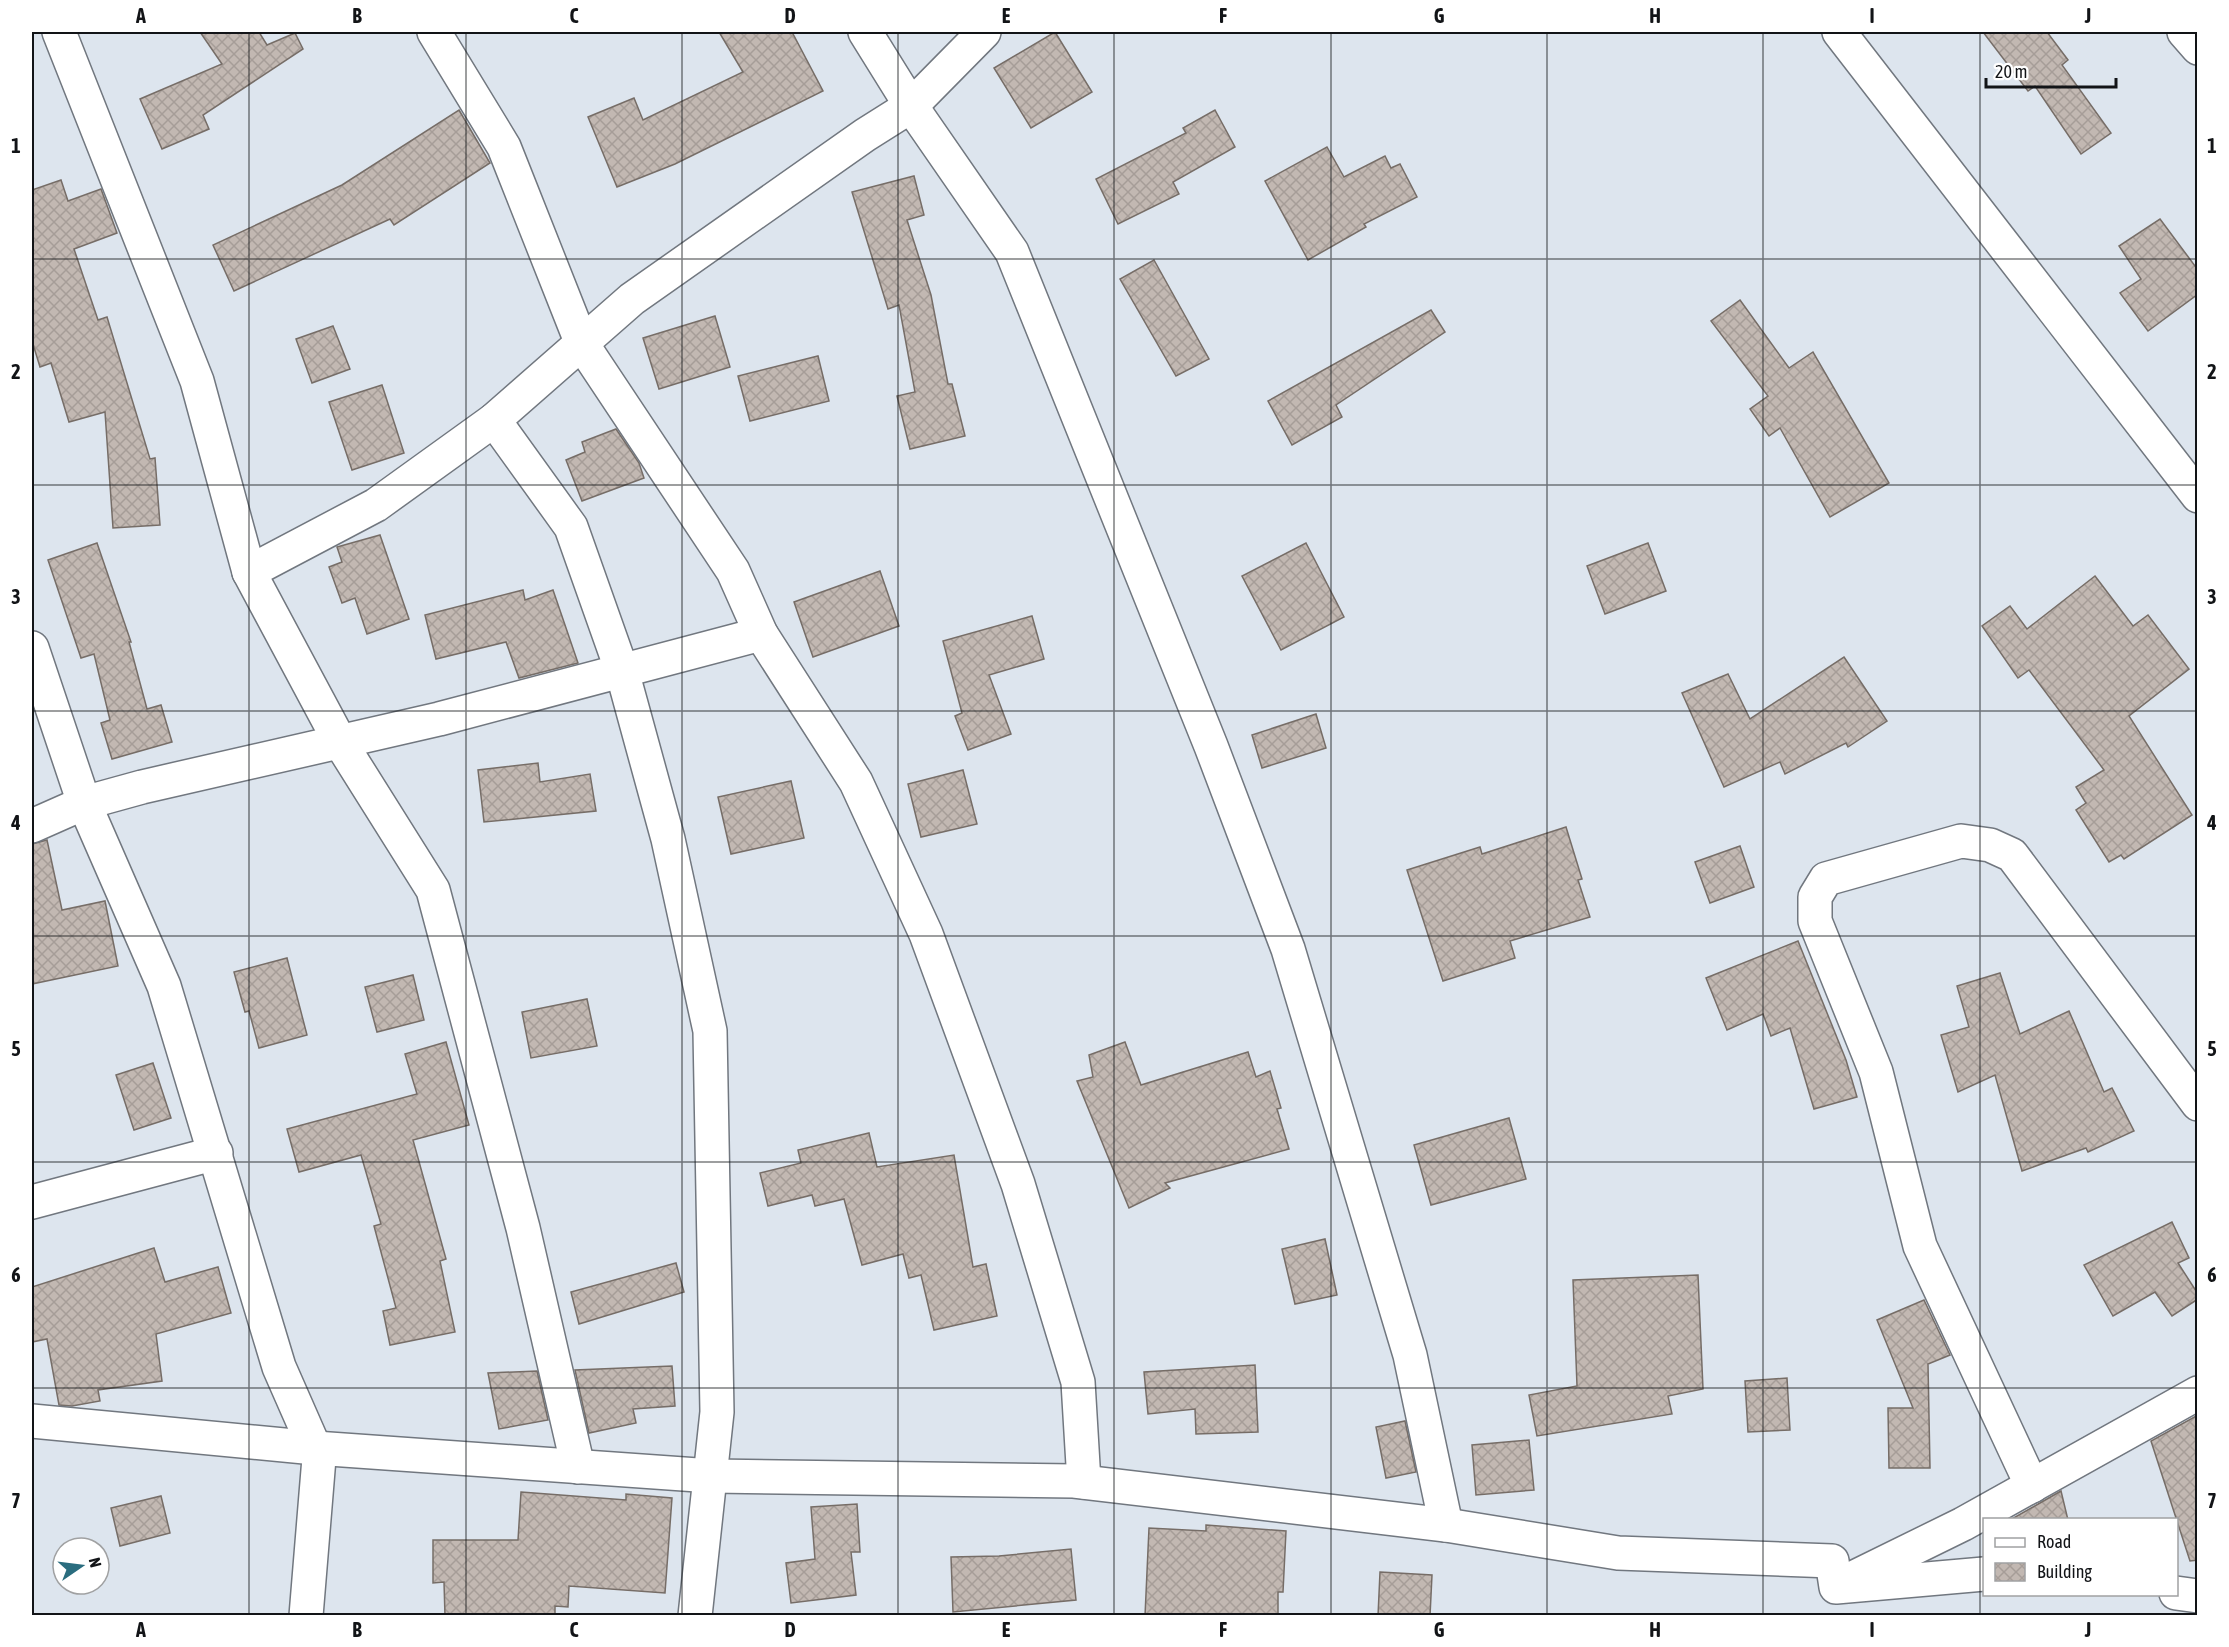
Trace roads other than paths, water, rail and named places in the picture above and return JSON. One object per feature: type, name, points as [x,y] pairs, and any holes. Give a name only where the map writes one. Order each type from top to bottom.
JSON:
[{"type":"street","points":[[59,32],[197,381],[249,572],[340,742],[433,890],[523,1228],[578,1467]]},
{"type":"street","points":[[434,32],[504,147],[582,344],[733,571],[761,634],[856,782],[926,934],[1018,1184],[1078,1382],[1084,1482]]},
{"type":"street","points":[[865,32],[911,106],[1012,252],[1206,735],[1288,949],[1410,1355],[1446,1525]]},
{"type":"street","points":[[249,572],[376,505],[494,420],[632,299],[911,106],[984,32]]},
{"type":"street","points":[[1839,32],[2198,496]]},
{"type":"street","points":[[2184,32],[2198,48]]},
{"type":"street","points":[[494,420],[571,526],[622,671],[668,839],[710,1031],[717,1412],[712,1476],[695,1616]]},
{"type":"street","points":[[32,826],[84,803],[439,719],[761,634]]},
{"type":"street","points":[[32,648],[84,803],[164,986],[279,1367],[319,1458],[306,1616]]},
{"type":"street","points":[[2032,1486],[1920,1246],[1876,1072],[1815,921],[1815,897],[1826,879],[1961,841],[1990,845],[2012,855],[2198,1104]]},
{"type":"street","points":[[32,1202],[216,1153]]},
{"type":"street","points":[[1836,1587],[1964,1524],[2198,1392]]},
{"type":"street","points":[[32,1421],[315,1448],[712,1476],[1084,1482],[1446,1525],[1618,1553],[1832,1560],[1836,1587]]},
{"type":"street","points":[[1836,1587],[1983,1574]]},
{"type":"street","points":[[2178,1593],[2198,1596]]}]
